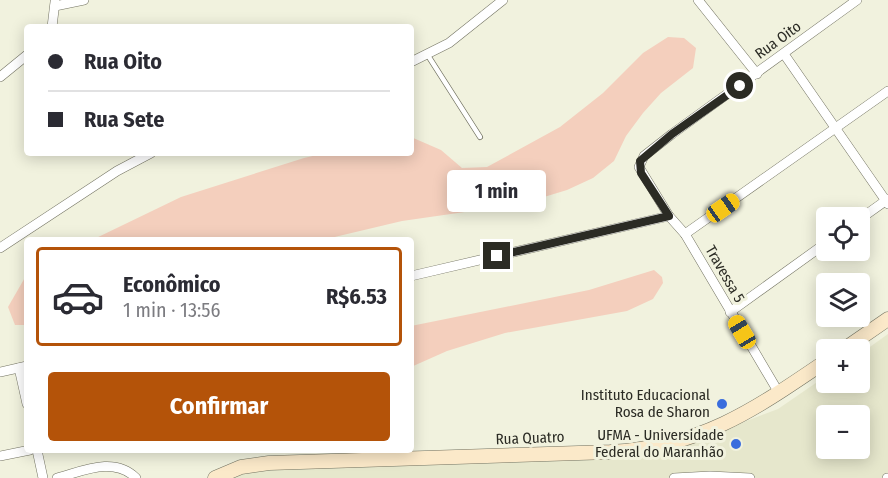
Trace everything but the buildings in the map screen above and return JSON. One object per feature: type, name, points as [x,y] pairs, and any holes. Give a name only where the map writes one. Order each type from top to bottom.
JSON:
[{"type":"main road","points":[[859,339],[888,319]]},
{"type":"main road","name":"Rua Quatro","points":[[215,478],[241,467],[262,464],[634,451],[693,438],[735,419],[816,368]]},
{"type":"street","points":[[52,24],[55,3],[84,0]]},
{"type":"street","points":[[414,60],[449,43],[503,0]]},
{"type":"street","points":[[698,0],[757,74]]},
{"type":"street","name":"Rua Oito","points":[[641,173],[639,167],[644,156],[857,0]]},
{"type":"street","points":[[784,54],[887,201],[870,212]]},
{"type":"street","points":[[0,77],[24,57]]},
{"type":"street","points":[[685,234],[888,91]]},
{"type":"street","points":[[0,248],[117,171],[145,156]]},
{"type":"street","name":"Travessa 5","points":[[641,173],[669,216],[685,234],[778,393]]},
{"type":"street","points":[[414,275],[669,216]]},
{"type":"street","points":[[730,312],[816,250]]},
{"type":"street","points":[[0,372],[23,367]]},
{"type":"street","points":[[0,456],[24,451]]},
{"type":"street","points":[[38,453],[43,478]]},
{"type":"street","points":[[57,478],[106,466],[127,469],[136,478]]},
{"type":"street","points":[[674,478],[710,476],[750,478]]},
{"type":"lane","points":[[427,54],[480,137]]},
{"type":"shaded area","points":[[668,37],[684,38],[696,48],[693,68],[661,93],[643,113],[626,136],[614,161],[593,178],[567,190],[521,204],[402,221],[335,237],[98,237],[181,197],[313,156],[414,156],[414,138],[441,150],[462,168],[487,167],[560,127],[603,93],[643,53]]},
{"type":"shaded area","points":[[654,270],[662,277],[663,283],[653,299],[627,311],[505,333],[447,351],[414,366],[414,325],[589,290]]},
{"type":"shaded area","points":[[24,279],[24,325],[15,325],[8,307]]},
{"type":"shaded area","name":"UFMA - Universidade Federal do Maranhão","points":[[888,334],[888,478],[233,478],[269,465],[666,449],[778,409],[816,383],[816,393],[870,393],[870,347]]},
{"type":"place","name":"Instituto Educacional Rosa de Sharon","points":[[722,404]]},
{"type":"place","name":"UFMA - Universidade Federal do Maranhão","points":[[736,444]]},
{"type":"route","points":[[497,256],[669,216],[641,173],[640,161],[672,134],[740,86]]}]
